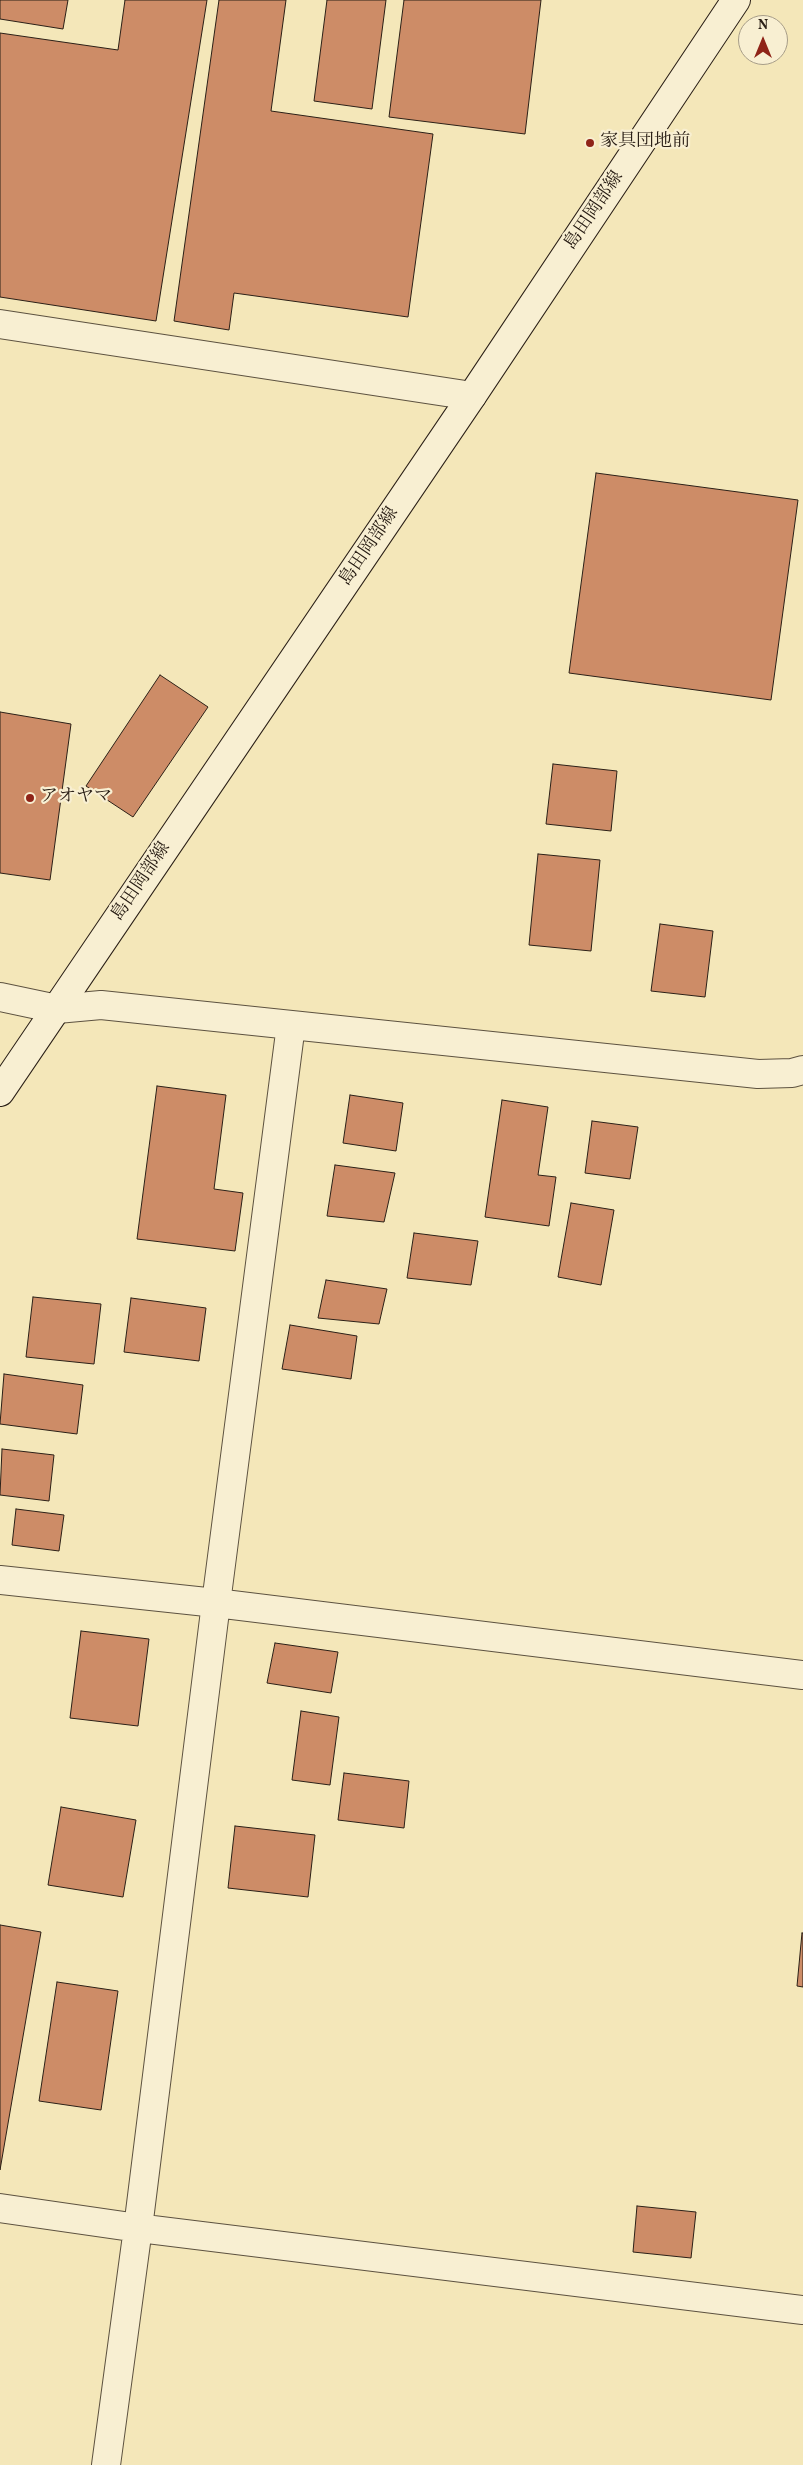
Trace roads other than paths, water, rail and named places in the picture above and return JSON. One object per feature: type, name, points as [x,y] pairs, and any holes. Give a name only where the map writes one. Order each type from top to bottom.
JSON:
[{"type":"street","name":"島田岡部線","points":[[0,1092],[472,396],[736,0]]},
{"type":"street","points":[[0,324],[472,396]]},
{"type":"street","points":[[0,997],[57,1009],[101,1005],[758,1074],[792,1073],[803,1070]]},
{"type":"street","points":[[106,2465],[292,1025]]},
{"type":"street","points":[[0,1580],[216,1603],[803,1675]]},
{"type":"street","points":[[0,2208],[138,2228],[803,2310]]},
{"type":"place","name":"家具団地前","points":[[590,143]]},
{"type":"place","name":"アオヤマ","points":[[30,798]]}]
